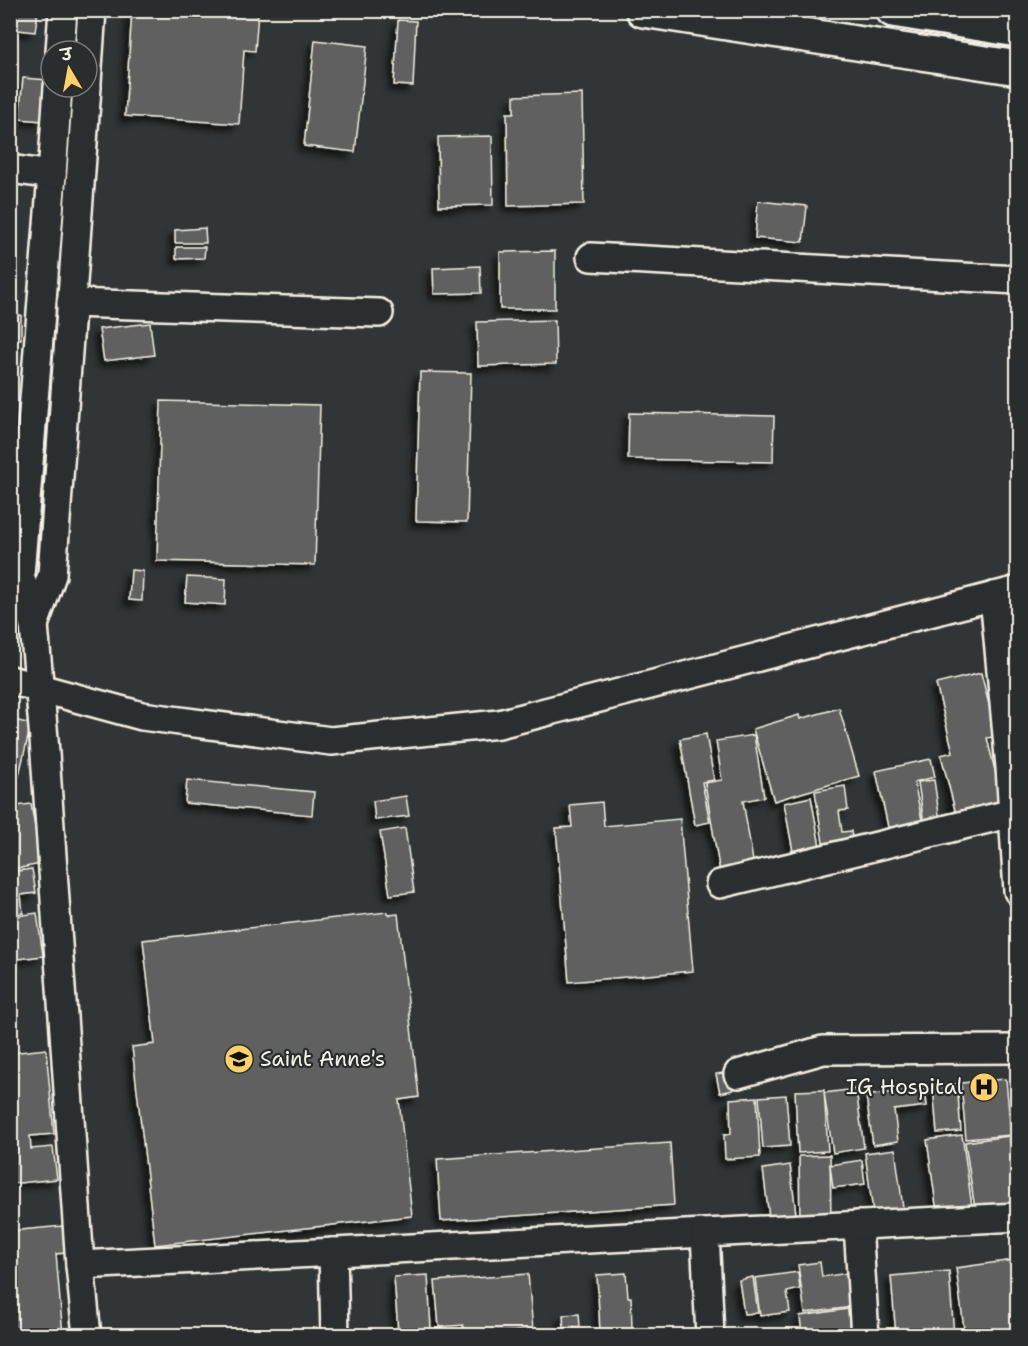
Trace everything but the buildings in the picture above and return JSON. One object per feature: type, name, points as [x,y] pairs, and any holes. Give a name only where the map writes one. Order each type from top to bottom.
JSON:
[{"type":"highway","points":[[643,10],[1017,68]]},
{"type":"highway","points":[[893,10],[1016,25]]},
{"type":"street","points":[[61,39],[63,10]]},
{"type":"street","points":[[90,39],[92,10]]},
{"type":"street","points":[[57,99],[52,175],[21,420],[15,574],[34,624],[87,1335]]},
{"type":"street","points":[[34,624],[52,575],[86,99]]},
{"type":"street","points":[[10,169],[52,175]]},
{"type":"street","points":[[591,257],[1017,280]]},
{"type":"street","points":[[71,303],[380,313]]},
{"type":"street","points":[[15,574],[52,575]]},
{"type":"street","points":[[10,680],[142,716],[331,741],[499,724],[1006,593],[1017,891]]},
{"type":"street","points":[[720,884],[1013,813]]},
{"type":"street","points":[[738,1074],[823,1050],[1017,1049]]},
{"type":"street","points":[[80,1265],[1017,1217]]},
{"type":"street","points":[[858,1226],[865,1335]]},
{"type":"street","points":[[705,1233],[710,1335]]},
{"type":"street","points":[[333,1252],[335,1335]]},
{"type":"place","name":"Saint Anne's","points":[[239,1059]]},
{"type":"place","name":"IG Hospital","points":[[984,1087]]}]
